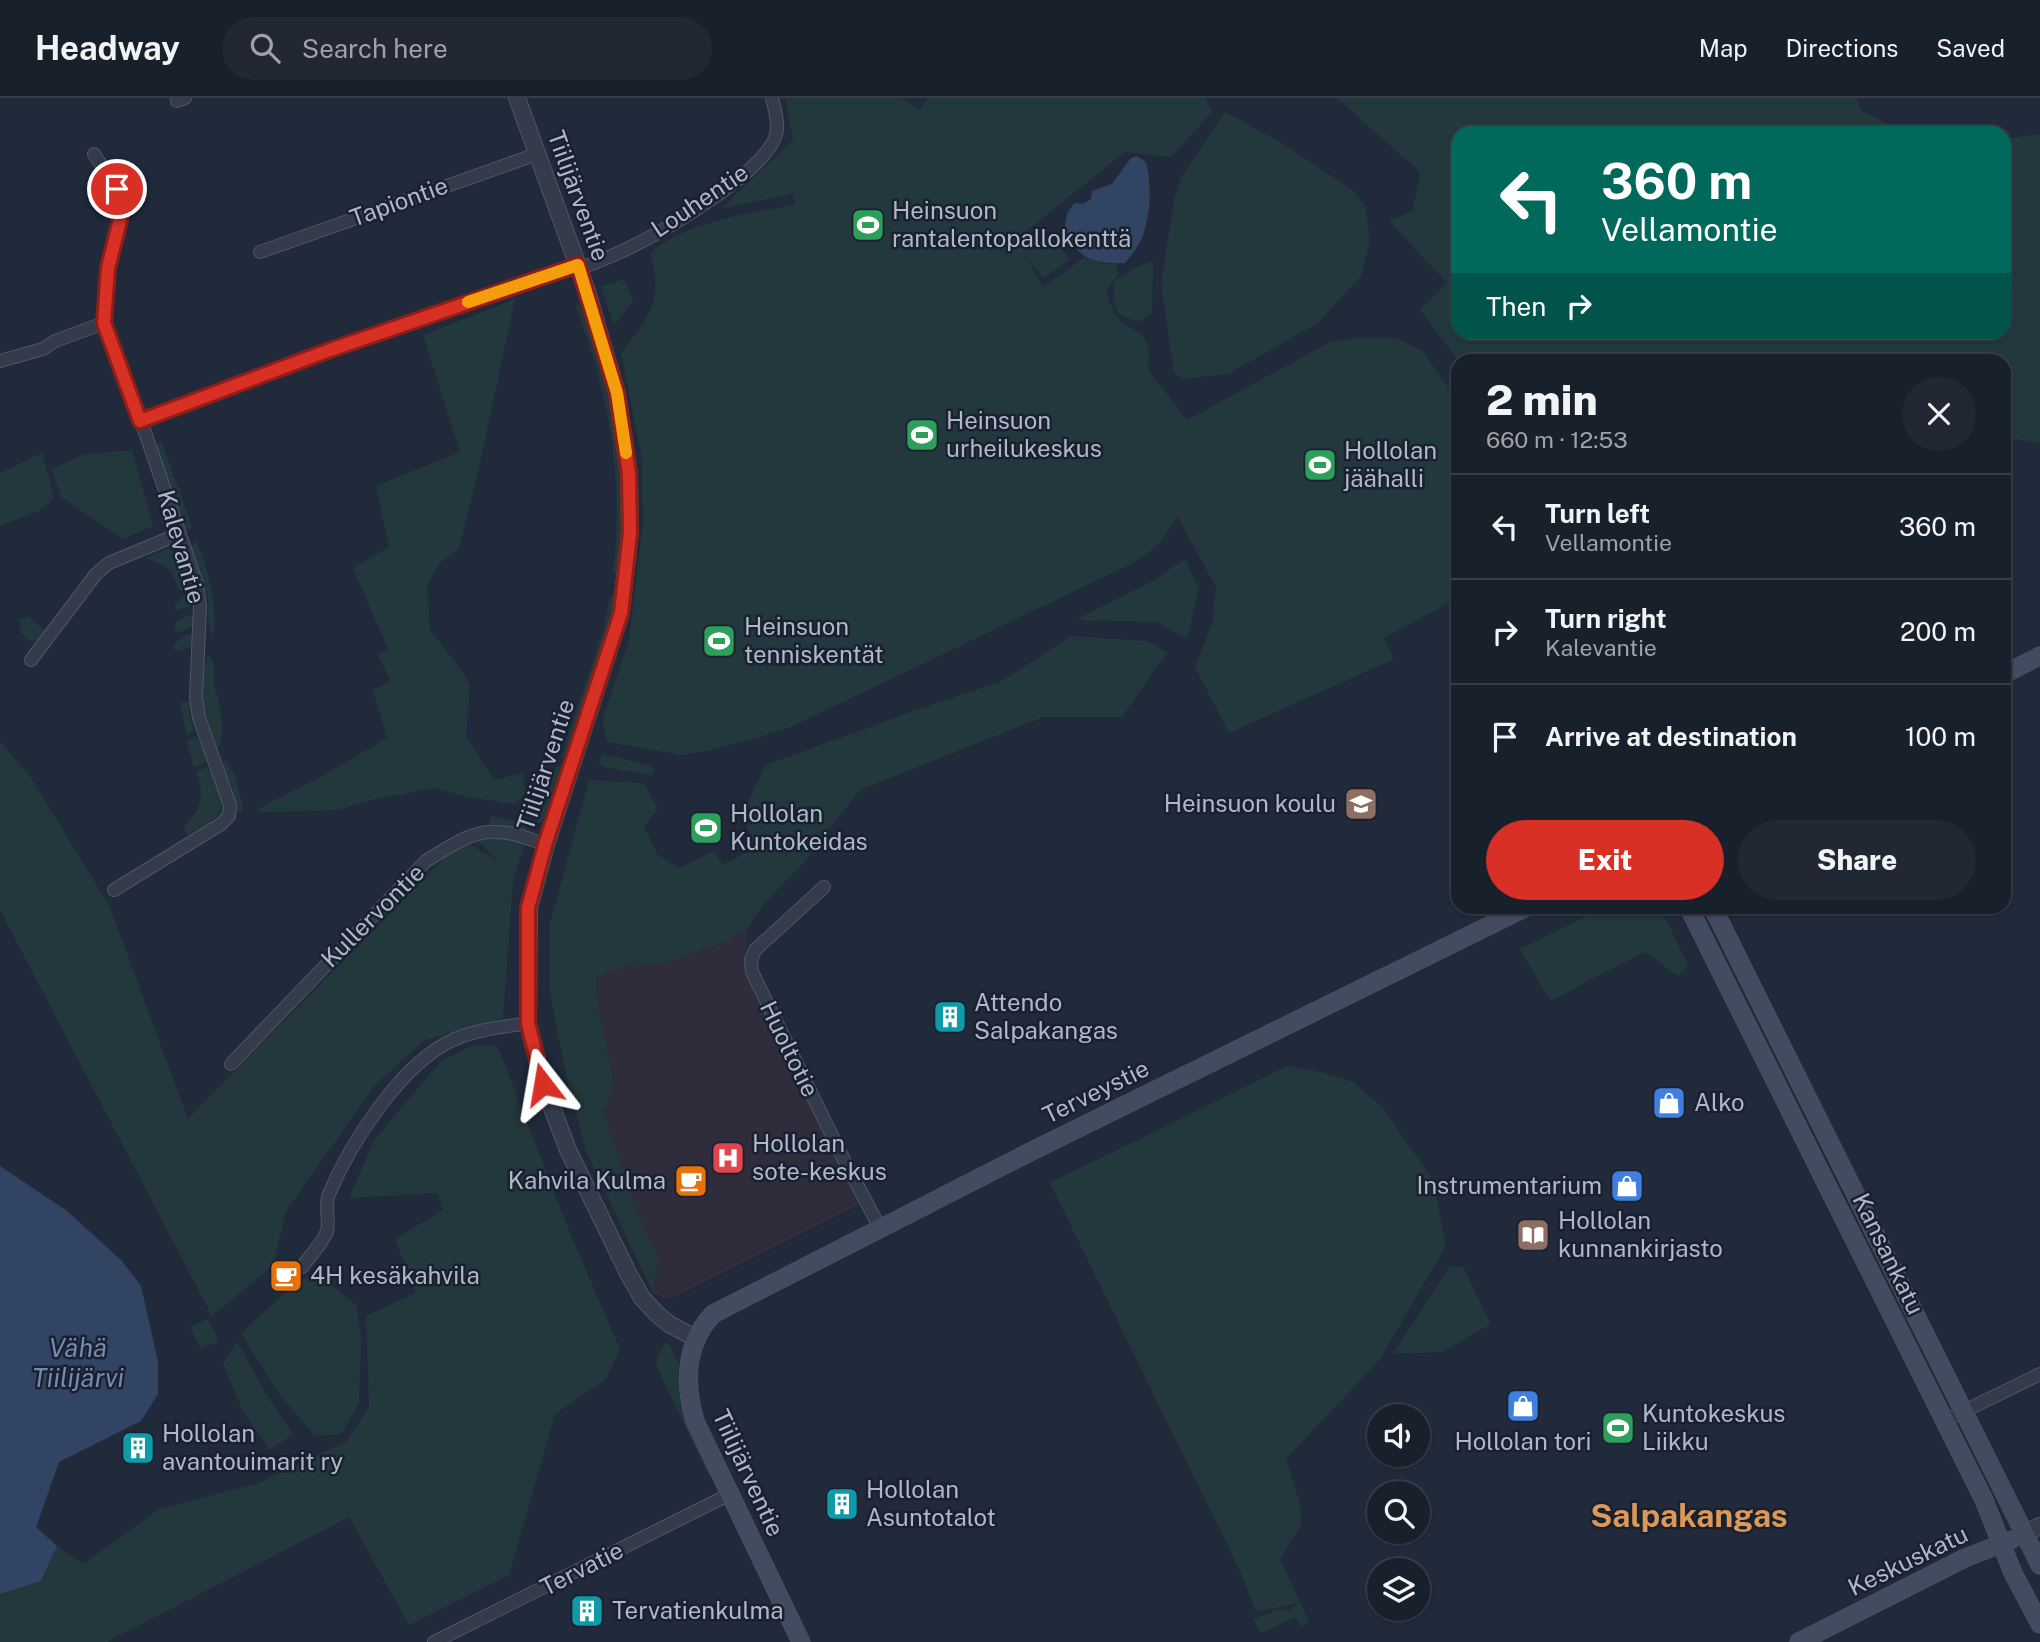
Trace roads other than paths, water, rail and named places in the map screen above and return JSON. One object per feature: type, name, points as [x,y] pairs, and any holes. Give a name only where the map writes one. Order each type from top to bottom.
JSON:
[{"type":"main road","points":[[2011,670],[2040,656]]},
{"type":"main road","name":"Terveystie","points":[[695,1338],[713,1314],[722,1309],[1028,1153],[1514,914]]},
{"type":"main road","name":"Kansankatu","points":[[1692,914],[1984,1500],[2013,1573],[2040,1624]]},
{"type":"main road","name":"Kansankatu","points":[[1716,914],[1963,1411],[2032,1530],[2040,1565]]},
{"type":"main road","name":"Tiilijärventie","points":[[695,1338],[688,1372],[690,1406],[695,1421],[801,1642]]},
{"type":"main road","name":"Keskuskatu","points":[[1799,1642],[1965,1558],[2032,1530]]},
{"type":"street","name":"Tiilijärventie","points":[[517,98],[578,267],[617,393],[629,474],[629,549],[621,613],[545,845],[528,908],[528,1023],[543,1084],[568,1150],[629,1275],[642,1298],[657,1314],[695,1338]]},
{"type":"street","name":"Louhentie","points":[[140,421],[330,350],[630,248],[733,184],[765,155],[776,134],[776,111],[772,98]]},
{"type":"street","name":"Tapiontie","points":[[260,252],[537,153]]},
{"type":"street","name":"Kalevantie","points":[[94,155],[117,189],[122,202],[108,268],[104,323],[197,584],[201,606],[196,696],[199,718],[230,804],[229,816],[221,824],[114,890]]},
{"type":"street","points":[[0,361],[43,348],[104,323]]},
{"type":"street","points":[[31,660],[96,574],[109,563],[179,534]]},
{"type":"street","name":"Kullervontie","points":[[231,1064],[426,861],[464,838],[487,830],[545,845]]},
{"type":"street","name":"Huoltotie","points":[[824,887],[755,950],[751,960],[752,972],[880,1228]]},
{"type":"street","points":[[302,1267],[327,1232],[327,1198],[343,1165],[371,1120],[403,1077],[424,1057],[454,1039],[475,1032],[528,1023]]},
{"type":"street","points":[[1944,1421],[2040,1374]]},
{"type":"street","name":"Tervatie","points":[[434,1642],[730,1494]]},
{"type":"water","points":[[1137,156],[1146,162],[1150,191],[1149,212],[1140,243],[1125,263],[1104,263],[1089,258],[1076,249],[1064,232],[1067,214],[1074,203],[1083,204],[1091,199],[1092,191],[1112,184],[1131,158]]},
{"type":"water","name":"Vähä Tiilijärvi","points":[[0,1166],[67,1211],[122,1261],[141,1286],[158,1361],[158,1394],[141,1421],[59,1462],[36,1527],[57,1546],[41,1581],[0,1594]]},
{"type":"place","name":"Heinsuon rantalentopallokenttä","points":[[868,225]]},
{"type":"place","name":"Heinsuon urheilukeskus","points":[[922,435]]},
{"type":"place","name":"Hollolan jäähalli","points":[[1320,465]]},
{"type":"place","name":"Heinsuon tenniskentät","points":[[719,641]]},
{"type":"place","name":"Heinsuon koulu","points":[[1361,804]]},
{"type":"place","name":"Hollolan Kuntokeidas","points":[[706,828]]},
{"type":"place","name":"Attendo Salpakangas","points":[[950,1017]]},
{"type":"place","name":"Alko","points":[[1669,1103]]},
{"type":"place","name":"Hollolan sote-keskus","points":[[728,1158]]},
{"type":"place","name":"Kahvila Kulma","points":[[691,1181]]},
{"type":"place","name":"Instrumentarium","points":[[1627,1186]]},
{"type":"place","name":"Hollolan kunnankirjasto","points":[[1533,1235]]},
{"type":"place","name":"4H kesäkahvila","points":[[286,1276]]},
{"type":"place","name":"Hollolan tori","points":[[1523,1406]]},
{"type":"place","name":"Kuntokeskus Liikku","points":[[1618,1428]]},
{"type":"place","name":"Hollolan avantouimarit ry","points":[[138,1448]]},
{"type":"place","name":"Hollolan Asuntotalot","points":[[842,1504]]},
{"type":"place","name":"Tervatienkulma","points":[[587,1611]]},
{"type":"district","name":"Salpakangas","points":[[1689,1516]]}]
